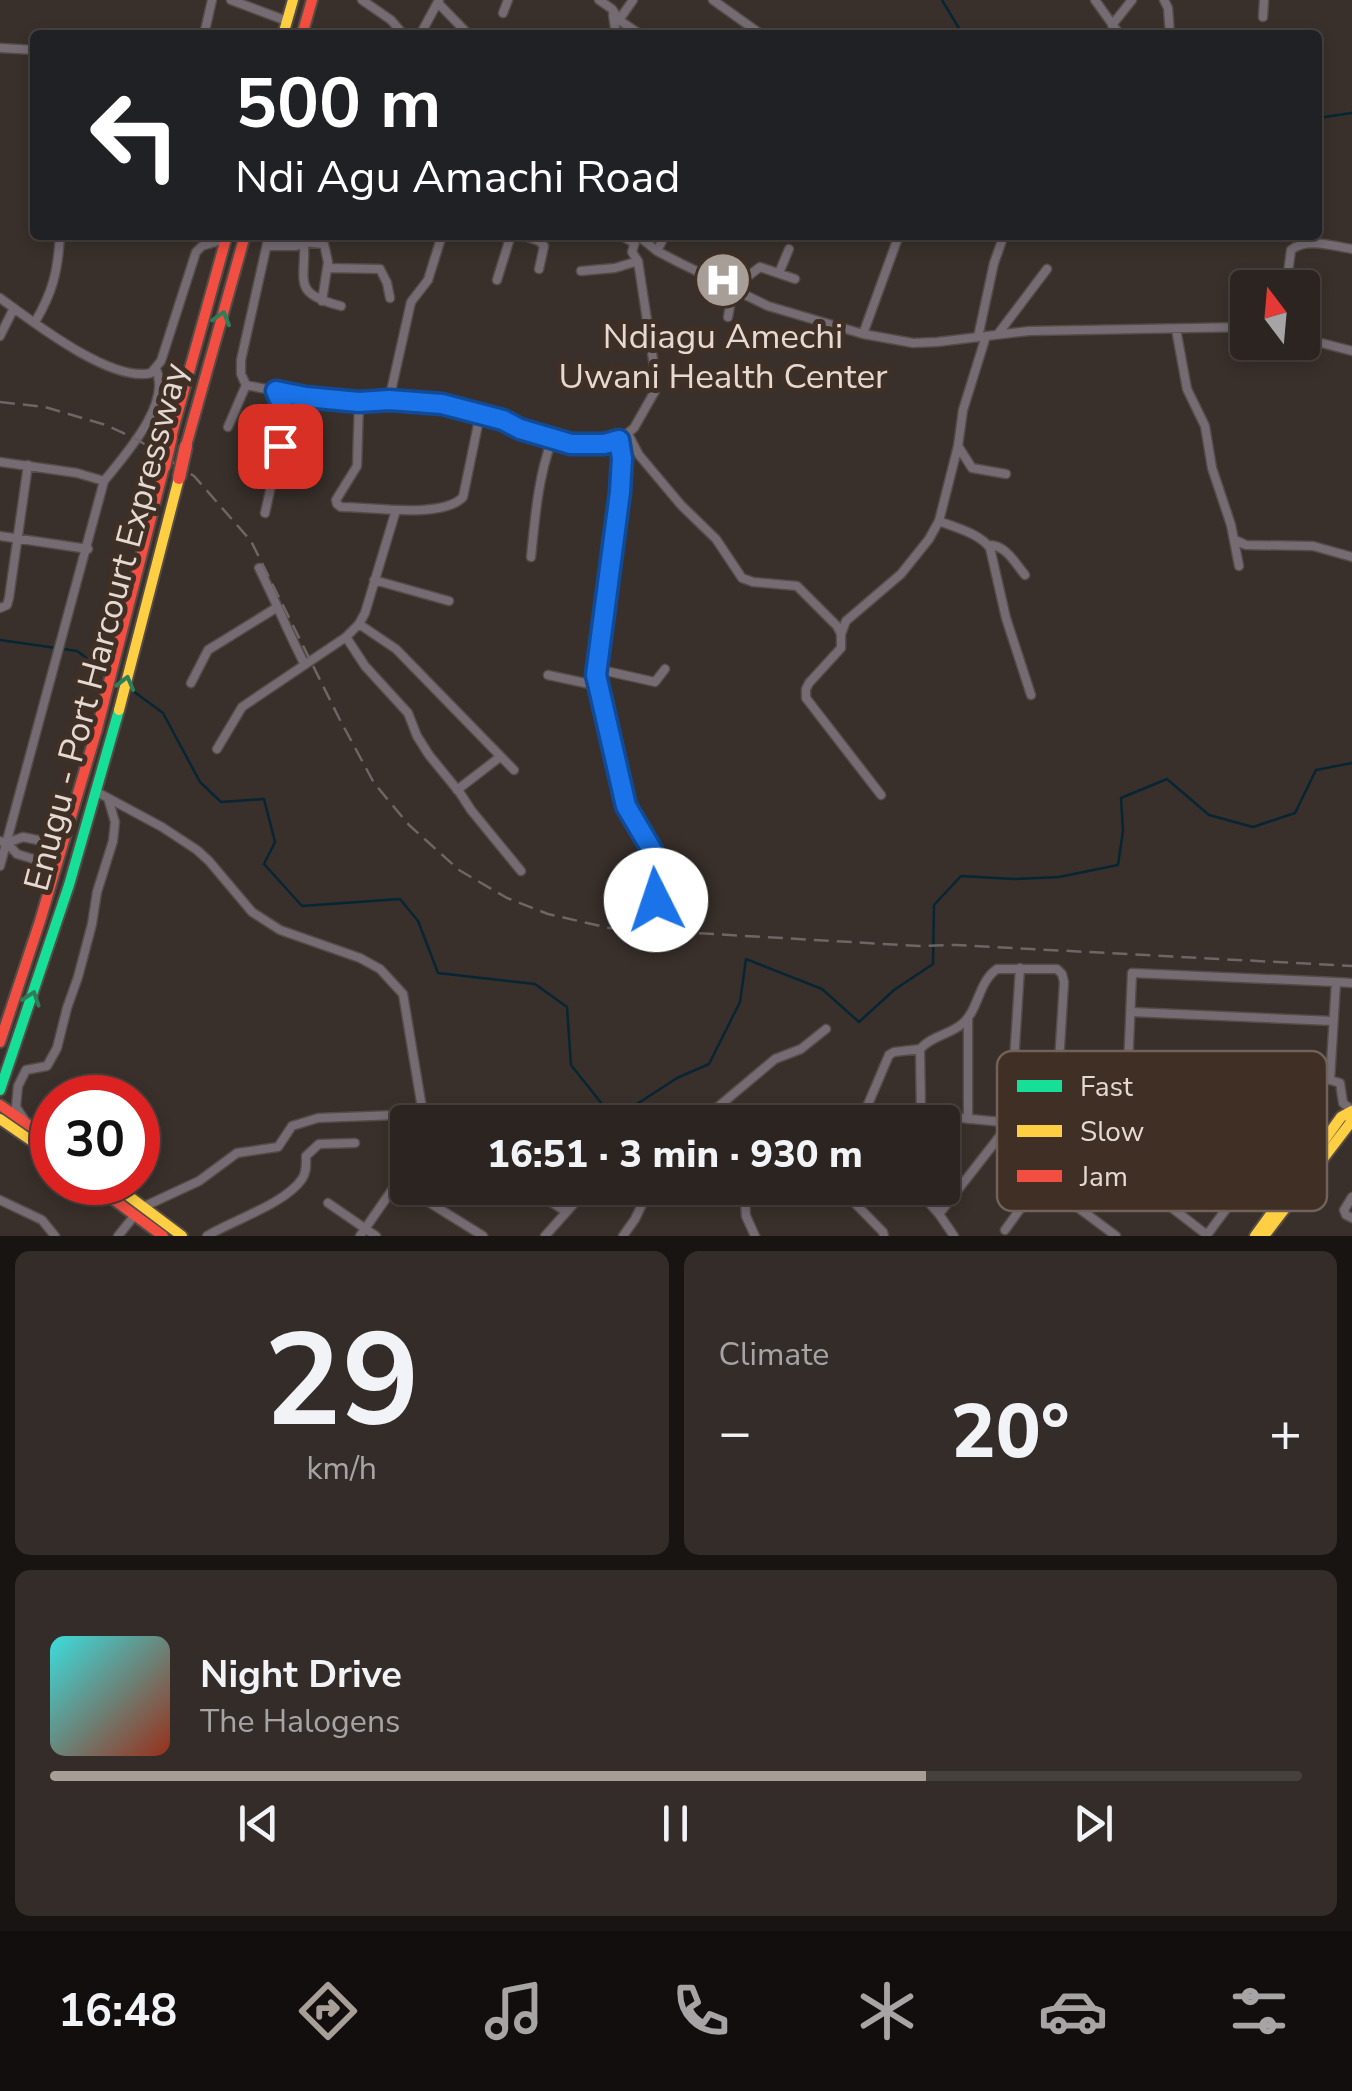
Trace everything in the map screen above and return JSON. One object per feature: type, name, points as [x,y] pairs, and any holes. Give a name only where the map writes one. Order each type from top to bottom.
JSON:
[{"type":"main road","points":[[285,28],[293,0]]},
{"type":"main road","points":[[303,30],[312,0]]},
{"type":"main road","points":[[0,1042],[98,729],[170,437],[225,240]]},
{"type":"main road","name":"Enugu - Port Harcourt Expressway","points":[[0,1090],[102,794],[112,735],[244,240]]},
{"type":"main road","points":[[0,1105],[28,1124]]},
{"type":"main road","points":[[1327,1136],[1342,1117],[1352,1113]]},
{"type":"main road","points":[[0,1119],[30,1140]]},
{"type":"main road","points":[[129,1205],[182,1236]]},
{"type":"main road","points":[[133,1205],[164,1236]]},
{"type":"main road","points":[[1266,1233],[1280,1211]]},
{"type":"street","points":[[205,30],[212,0]]},
{"type":"street","points":[[231,0],[285,28]]},
{"type":"street","points":[[362,0],[400,30]]},
{"type":"street","points":[[503,13],[508,0]]},
{"type":"street","points":[[600,0],[635,30]]},
{"type":"street","points":[[620,20],[633,0]]},
{"type":"street","points":[[713,0],[755,30]]},
{"type":"street","points":[[1095,0],[1116,30]]},
{"type":"street","points":[[1112,25],[1132,0]]},
{"type":"street","points":[[1164,0],[1170,30]]},
{"type":"street","points":[[1263,17],[1264,0]]},
{"type":"street","points":[[423,30],[438,1],[464,30]]},
{"type":"street","points":[[612,9],[614,30]]},
{"type":"street","points":[[0,48],[30,50]]},
{"type":"street","points":[[35,322],[56,276],[60,240]]},
{"type":"street","points":[[0,298],[87,356],[120,372],[142,375],[156,369],[162,361],[196,252],[218,240]]},
{"type":"street","points":[[228,427],[246,384],[241,374],[242,360],[269,240]]},
{"type":"street","points":[[389,400],[410,302],[428,280],[440,240]]},
{"type":"street","points":[[497,280],[509,240]]},
{"type":"street","points":[[536,240],[544,246],[540,269]]},
{"type":"street","points":[[246,384],[306,397],[442,404],[571,444],[604,444],[623,437],[642,416],[656,380],[638,261],[632,252],[635,240]]},
{"type":"street","points":[[639,240],[768,306],[864,334],[913,342],[1028,331],[1230,328]]},
{"type":"street","points":[[656,251],[662,240]]},
{"type":"street","points":[[864,334],[897,240]]},
{"type":"street","points":[[880,795],[805,693],[809,683],[842,648],[841,634],[846,621],[901,574],[939,521],[1002,240]]},
{"type":"street","points":[[304,242],[301,275],[307,291],[322,301],[341,306]]},
{"type":"street","points":[[1288,270],[1291,250],[1300,243],[1352,249]]},
{"type":"street","points":[[268,246],[324,244],[327,268],[322,301]]},
{"type":"street","points":[[780,273],[789,249]]},
{"type":"street","points":[[581,270],[615,268],[638,261]]},
{"type":"street","points":[[712,280],[726,282],[747,277],[761,263],[796,279]]},
{"type":"street","points":[[327,268],[380,270],[390,298]]},
{"type":"street","points":[[998,334],[1047,269]]},
{"type":"street","points":[[747,277],[750,298]]},
{"type":"street","points":[[728,317],[733,290]]},
{"type":"street","points":[[0,336],[14,308]]},
{"type":"street","points":[[1176,330],[1187,390],[1205,426],[1212,468],[1235,540],[1239,566]]},
{"type":"street","points":[[1320,343],[1352,351]]},
{"type":"street","points":[[0,866],[3,842],[54,672],[104,481],[138,440],[158,397],[156,369]]},
{"type":"street","points":[[265,513],[287,416],[276,391]]},
{"type":"street","points":[[359,402],[357,466],[336,500],[341,506],[396,510],[444,508],[460,502],[480,415]]},
{"type":"street","points":[[623,437],[716,539],[742,578],[797,586],[841,634]]},
{"type":"street","points":[[623,437],[620,492],[597,669],[626,806],[652,850],[656,910],[652,928]]},
{"type":"street","points":[[532,557],[538,496],[552,440]]},
{"type":"street","points":[[958,446],[972,468],[1006,474]]},
{"type":"street","points":[[0,462],[77,473],[104,481]]},
{"type":"street","points":[[0,608],[9,598],[28,465]]},
{"type":"street","points":[[218,749],[242,707],[359,624],[396,510]]},
{"type":"street","points":[[939,521],[989,545],[1006,618],[1031,695]]},
{"type":"street","points":[[0,536],[88,549]]},
{"type":"street","points":[[1235,540],[1246,545],[1312,546],[1352,557]]},
{"type":"street","points":[[989,545],[1004,550],[1025,575]]},
{"type":"street","points":[[259,568],[304,663]]},
{"type":"street","points":[[374,580],[449,601]]},
{"type":"street","points":[[191,684],[208,650],[276,608]]},
{"type":"street","points":[[834,622],[846,621]]},
{"type":"street","points":[[359,624],[396,649],[514,770]]},
{"type":"street","points":[[346,636],[366,666],[408,713],[429,755],[521,871]]},
{"type":"street","points":[[597,669],[655,682],[665,669]]},
{"type":"street","points":[[548,675],[599,686]]},
{"type":"street","points":[[457,790],[500,757]]},
{"type":"street","points":[[28,1124],[16,1107],[18,1086],[26,1070],[47,1066],[57,1048],[113,841],[115,822],[102,794]]},
{"type":"street","points":[[102,794],[197,850],[252,912],[280,930],[380,969],[403,994],[423,1114],[318,1118],[292,1126],[278,1147],[237,1153],[199,1181],[139,1211],[118,1236]]},
{"type":"street","points":[[3,842],[23,837],[62,845]]},
{"type":"street","points":[[3,842],[17,854],[56,866]]},
{"type":"street","points":[[1015,1051],[1020,968]]},
{"type":"street","points":[[920,1105],[920,1049],[928,1040],[960,1026],[990,974],[997,970],[1057,969],[1062,974],[1060,1051]]},
{"type":"street","points":[[1129,1051],[1132,973],[1352,983]]},
{"type":"street","points":[[1330,1080],[1336,982]]},
{"type":"street","points":[[1131,1012],[1333,1021]]},
{"type":"street","points":[[968,1017],[968,1119]]},
{"type":"street","points":[[720,1105],[775,1058],[801,1049],[826,1029]]},
{"type":"street","points":[[868,1105],[889,1056],[920,1049]]},
{"type":"street","points":[[1327,1080],[1340,1084],[1343,1103],[1352,1113]]},
{"type":"street","points":[[960,1119],[997,1121]]},
{"type":"street","points":[[939,1214],[997,1139]]},
{"type":"street","points":[[207,1236],[288,1191],[305,1175],[306,1156],[319,1144],[355,1144]]},
{"type":"street","points":[[363,1232],[390,1194]]},
{"type":"street","points":[[1352,1197],[1344,1210],[1352,1218]]},
{"type":"street","points":[[0,1200],[42,1220],[55,1236]]},
{"type":"street","points":[[328,1203],[363,1232],[376,1236]]},
{"type":"street","points":[[433,1205],[483,1236]]},
{"type":"street","points":[[556,1205],[566,1211]]},
{"type":"street","points":[[546,1236],[572,1205]]},
{"type":"street","points":[[623,1236],[642,1205]]},
{"type":"street","points":[[745,1205],[755,1236]]},
{"type":"street","points":[[857,1205],[884,1236]]},
{"type":"street","points":[[931,1205],[954,1236]]},
{"type":"street","points":[[1006,1234],[1021,1211]]},
{"type":"street","points":[[1083,1211],[1116,1236]]},
{"type":"street","points":[[1174,1211],[1206,1236],[1224,1211]]},
{"type":"waterway","points":[[942,0],[960,30]]},
{"type":"waterway","points":[[1322,117],[1352,113]]},
{"type":"waterway","points":[[0,640],[77,651],[106,672]]},
{"type":"waterway","points":[[129,688],[163,713],[200,782],[221,802],[264,799],[275,842],[264,864],[302,906],[400,899],[418,921],[438,973],[535,984],[567,1007],[571,1065],[614,1119],[677,1078],[709,1064],[740,1002],[746,959],[822,989],[859,1022],[894,990],[933,964],[934,905],[961,876],[1059,877],[1118,865],[1123,831],[1121,798],[1167,779],[1209,815],[1253,827],[1295,813],[1316,770],[1352,763]]},
{"type":"railway","points":[[0,402],[45,407],[106,425],[138,440],[194,476],[251,541],[374,783],[409,825],[459,870],[507,898],[548,914],[609,928],[1352,966]]},
{"type":"traffic: fast","points":[[0,1090],[69,885],[119,710]]},
{"type":"traffic: slow","points":[[284,30],[293,0]]},
{"type":"traffic: slow","points":[[119,710],[179,478]]},
{"type":"traffic: slow","points":[[1327,1136],[1341,1117],[1352,1111]]},
{"type":"traffic: slow","points":[[1327,1153],[1352,1117]]},
{"type":"traffic: slow","points":[[0,1119],[30,1140]]},
{"type":"traffic: slow","points":[[141,1205],[182,1236]]},
{"type":"traffic: slow","points":[[1255,1236],[1273,1211]]},
{"type":"traffic: slow","points":[[1264,1236],[1283,1211]]},
{"type":"traffic: jam","points":[[303,30],[312,0]]},
{"type":"traffic: jam","points":[[171,437],[226,240]]},
{"type":"traffic: jam","points":[[186,446],[244,240]]},
{"type":"traffic: jam","points":[[164,467],[171,437]]},
{"type":"traffic: jam","points":[[179,478],[186,446]]},
{"type":"traffic: jam","points":[[0,1042],[97,729],[164,467]]},
{"type":"traffic: jam","points":[[0,1105],[30,1126]]},
{"type":"traffic: jam","points":[[121,1205],[163,1236]]},
{"type":"place","name":"Ndiagu Amechi Uwani Health Center","points":[[723,280]]},
{"type":"route","points":[[280,446],[287,416],[276,391],[359,402],[442,404],[571,444],[619,440],[620,492],[596,675],[626,806],[652,850],[656,900]]}]
